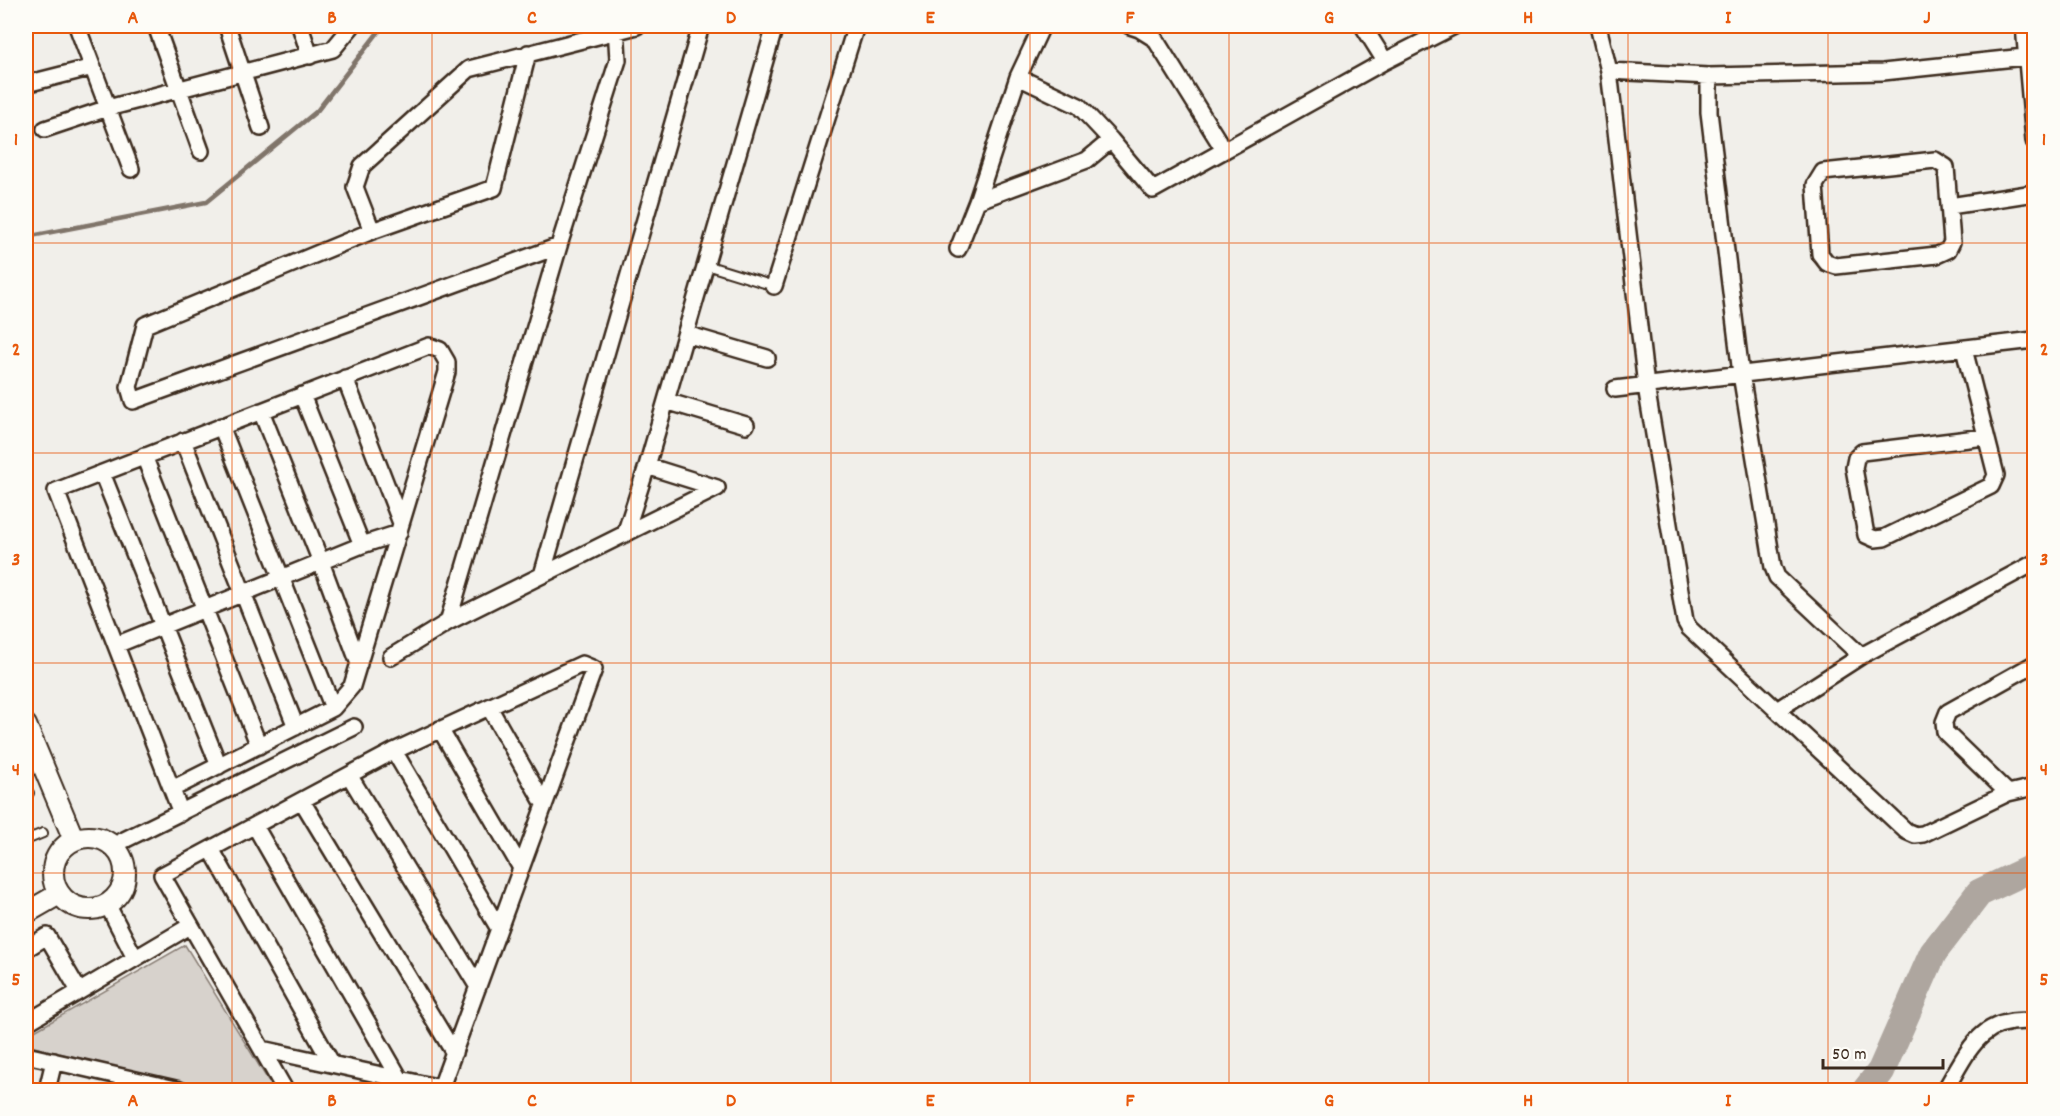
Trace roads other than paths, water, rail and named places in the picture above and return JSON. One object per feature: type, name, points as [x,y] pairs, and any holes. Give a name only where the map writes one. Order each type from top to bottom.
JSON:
[{"type":"street","points":[[77,26],[131,169]]},
{"type":"street","points":[[156,26],[201,151]]},
{"type":"street","points":[[227,26],[261,129]]},
{"type":"street","points":[[300,26],[310,56]]},
{"type":"street","points":[[45,129],[108,108],[333,50],[352,26]]},
{"type":"street","points":[[372,231],[355,187],[362,166],[469,69],[616,28],[637,26]]},
{"type":"street","points":[[542,575],[701,26]]},
{"type":"street","points":[[626,534],[775,26]]},
{"type":"street","points":[[774,286],[856,26]]},
{"type":"street","points":[[958,249],[977,201],[1018,77],[1042,26]]},
{"type":"street","points":[[1130,26],[1139,28],[1155,39],[1224,150]]},
{"type":"street","points":[[1363,26],[1385,61]]},
{"type":"street","points":[[1018,77],[1079,106],[1153,190],[1385,61],[1454,26]]},
{"type":"street","points":[[1598,26],[1609,71],[1646,386],[1682,611],[1689,628],[1905,831],[1915,835],[1923,834],[2008,793],[2034,787]]},
{"type":"street","points":[[2024,26],[2030,57],[2034,141]]},
{"type":"street","points":[[448,622],[559,246],[618,60],[616,28]]},
{"type":"street","points":[[528,53],[494,188],[372,231],[145,325],[129,387],[133,401],[559,246]]},
{"type":"street","points":[[1609,71],[1709,76],[1883,72],[2030,57]]},
{"type":"street","points":[[26,84],[93,67]]},
{"type":"street","points":[[1709,76],[1709,112],[1741,374],[1773,567],[1777,577],[1861,656]]},
{"type":"street","points":[[977,201],[1087,160],[1111,140]]},
{"type":"street","points":[[1935,160],[1946,167],[1950,206],[1952,242],[1948,250],[1937,255],[1836,266],[1827,263],[1820,254],[1815,185],[1823,172],[1935,160]]},
{"type":"street","points":[[1950,206],[2034,193]]},
{"type":"street","points":[[686,334],[767,358]]},
{"type":"street","points":[[1615,389],[2034,340]]},
{"type":"street","points":[[172,789],[333,708],[352,686],[447,372],[445,356],[440,350],[429,346],[56,491],[181,813]]},
{"type":"street","points":[[1964,348],[1996,475],[1991,486],[1884,538],[1875,539],[1866,535],[1854,468],[1856,458],[1862,452],[1985,437]]},
{"type":"street","points":[[345,378],[400,528]]},
{"type":"street","points":[[303,395],[362,545]]},
{"type":"street","points":[[666,401],[747,425]]},
{"type":"street","points":[[261,411],[359,664]]},
{"type":"street","points":[[221,426],[333,708]]},
{"type":"street","points":[[183,441],[296,727]]},
{"type":"street","points":[[144,456],[259,746]]},
{"type":"street","points":[[392,657],[448,622],[717,488],[647,466]]},
{"type":"street","points":[[102,473],[219,766]]},
{"type":"street","points":[[116,645],[400,528]]},
{"type":"street","points":[[1777,710],[1861,656],[2034,563]]},
{"type":"street","points":[[261,1049],[440,1089],[594,669],[582,664],[440,729],[394,751],[162,875],[190,926],[261,1049],[285,1090]]},
{"type":"street","points":[[2008,793],[1945,732],[1944,722],[1948,712],[2034,664]]},
{"type":"street","points":[[489,707],[544,804]]},
{"type":"street","points":[[26,725],[74,840]]},
{"type":"street","points":[[112,846],[354,727]]},
{"type":"street","points":[[440,729],[521,868]]},
{"type":"street","points":[[394,751],[499,929]]},
{"type":"street","points":[[349,775],[478,987]]},
{"type":"street","points":[[302,801],[454,1053]]},
{"type":"street","points":[[255,826],[400,1079]]},
{"type":"street","points":[[92,837],[112,846],[120,857],[124,874],[120,891],[107,904],[99,908],[81,908],[65,900],[59,894],[53,877],[60,851],[74,840],[92,837]]},
{"type":"street","points":[[211,849],[332,1064]]},
{"type":"street","points":[[26,913],[59,894]]},
{"type":"street","points":[[107,904],[135,958]]},
{"type":"street","points":[[26,1023],[190,926]]},
{"type":"street","points":[[26,949],[47,936],[79,992]]},
{"type":"street","points":[[1945,1090],[1973,1042],[1987,1031],[2008,1022],[2034,1022]]},
{"type":"street","points":[[26,1055],[180,1090]]},
{"type":"street","points":[[47,1090],[54,1061]]},
{"type":"lane","points":[[706,265],[774,286]]},
{"type":"lane","points":[[26,840],[43,833]]},
{"type":"waterway","points":[[26,237],[206,202],[317,111],[383,26]]},
{"type":"waterway","points":[[1866,1090],[1881,1071],[1933,953],[1979,893],[2034,867]]}]
